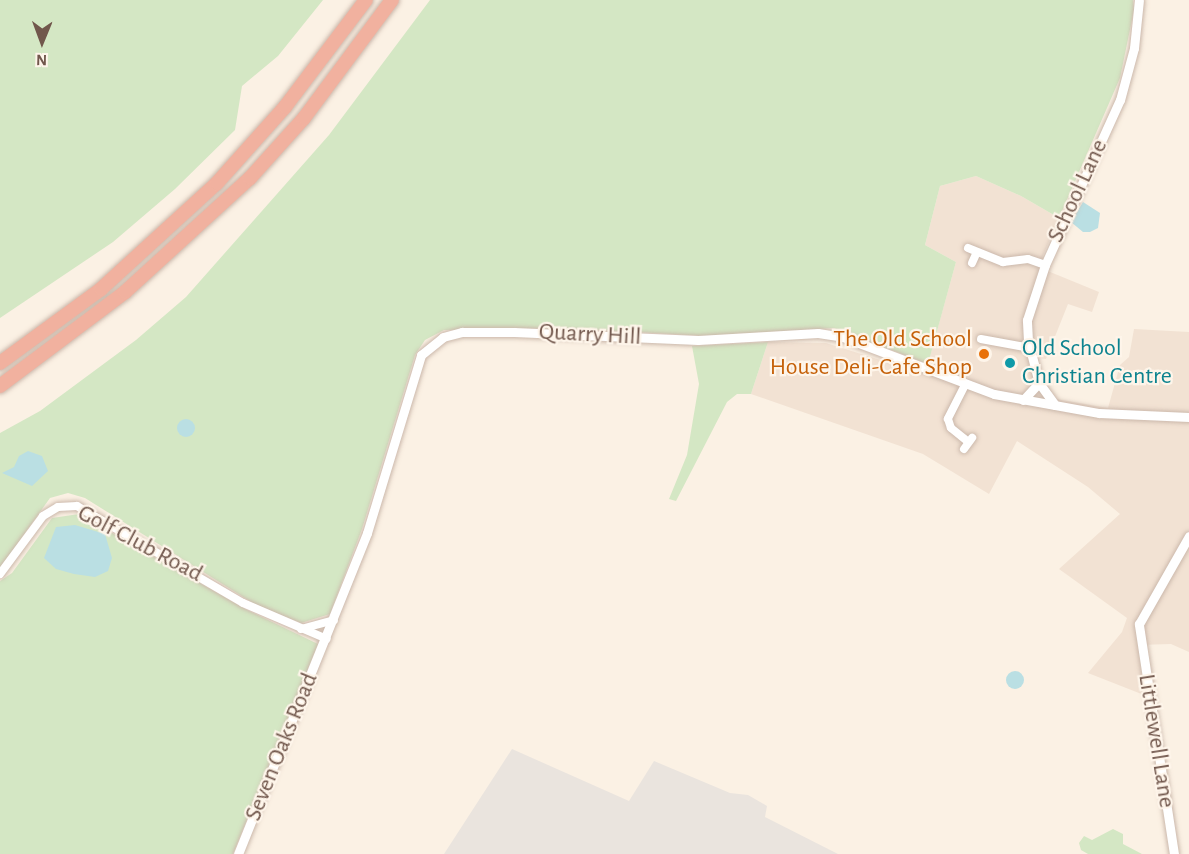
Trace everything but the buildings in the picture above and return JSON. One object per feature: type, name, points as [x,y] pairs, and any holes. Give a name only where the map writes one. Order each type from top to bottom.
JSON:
[{"type":"highway","points":[[0,363],[101,289],[217,183],[285,107],[366,0]]},
{"type":"highway","points":[[0,386],[125,292],[250,178],[304,118],[392,0]]},
{"type":"street","name":"School Lane","points":[[1055,405],[1039,383],[1030,348],[1027,320],[1045,266],[1120,100],[1134,48],[1138,0]]},
{"type":"street","points":[[972,263],[972,250],[1008,263],[1028,259],[1045,266]]},
{"type":"street","name":"Quarry Hill","points":[[327,639],[367,533],[417,365],[426,349],[443,337],[462,332],[524,332],[698,340],[819,333],[875,348],[965,385],[1023,400],[1099,413],[1189,417]]},
{"type":"street","points":[[981,339],[1030,348]]},
{"type":"street","points":[[1023,400],[1039,383]]},
{"type":"street","points":[[965,385],[948,419],[951,428],[968,443]]},
{"type":"street","name":"Golf Club Road","points":[[0,574],[43,516],[58,507],[77,506],[243,603],[327,639]]},
{"type":"street","name":"Littlewell Lane","points":[[1174,854],[1139,628],[1189,536]]},
{"type":"street","points":[[300,629],[334,620]]},
{"type":"street","name":"Seven Oaks Road","points":[[238,854],[327,639]]},
{"type":"shaded area","points":[[976,176],[1021,196],[1059,218],[1038,267],[1099,292],[1092,312],[1068,304],[1046,359],[1038,358],[1047,388],[1056,399],[1108,408],[1120,365],[1129,357],[1134,329],[1189,332],[1189,652],[1171,644],[1138,645],[1144,695],[1088,673],[1122,632],[1127,618],[1059,569],[1120,514],[1088,487],[1017,441],[989,494],[923,454],[751,394],[768,342],[826,343],[925,374],[956,262],[925,245],[940,186]]},
{"type":"shaded area","points":[[512,749],[629,801],[654,761],[730,793],[748,795],[767,806],[765,817],[838,854],[444,854]]},
{"type":"green space","points":[[0,0],[323,0],[278,56],[242,86],[235,130],[175,189],[113,242],[0,318]]},
{"type":"green space","points":[[430,0],[1133,0],[1134,10],[1120,78],[1059,218],[1021,196],[976,176],[940,186],[925,245],[956,262],[928,364],[834,328],[705,336],[568,328],[444,330],[425,340],[415,355],[362,529],[330,614],[301,623],[256,605],[85,498],[68,493],[50,498],[0,568],[0,433],[40,411],[136,340],[186,297],[329,135]]},
{"type":"green space","points":[[768,342],[751,394],[737,394],[727,402],[676,501],[669,499],[687,455],[699,384],[692,346]]},
{"type":"green space","points":[[79,514],[247,610],[318,644],[233,854],[0,854],[0,581],[12,573],[52,518]]},
{"type":"green space","points":[[1113,829],[1123,834],[1123,844],[1142,854],[1088,854],[1081,850],[1079,843],[1084,836],[1092,840]]},
{"type":"water","points":[[1083,202],[1100,213],[1098,228],[1090,232],[1083,232],[1071,222]]},
{"type":"water","points":[[186,419],[192,422],[195,428],[192,434],[186,437],[180,434],[177,428],[180,422]]},
{"type":"water","points":[[28,451],[42,456],[48,471],[32,486],[2,473],[14,467],[19,456]]},
{"type":"water","points":[[75,525],[105,534],[112,558],[108,571],[95,577],[74,574],[56,569],[44,558],[56,527]]},
{"type":"water","points":[[1011,671],[1019,671],[1024,676],[1022,687],[1011,689],[1006,684],[1006,676]]},
{"type":"place","name":"The Old School House Deli-Cafe Shop","points":[[984,354]]},
{"type":"place","name":"Old School Christian Centre","points":[[1010,363]]}]
